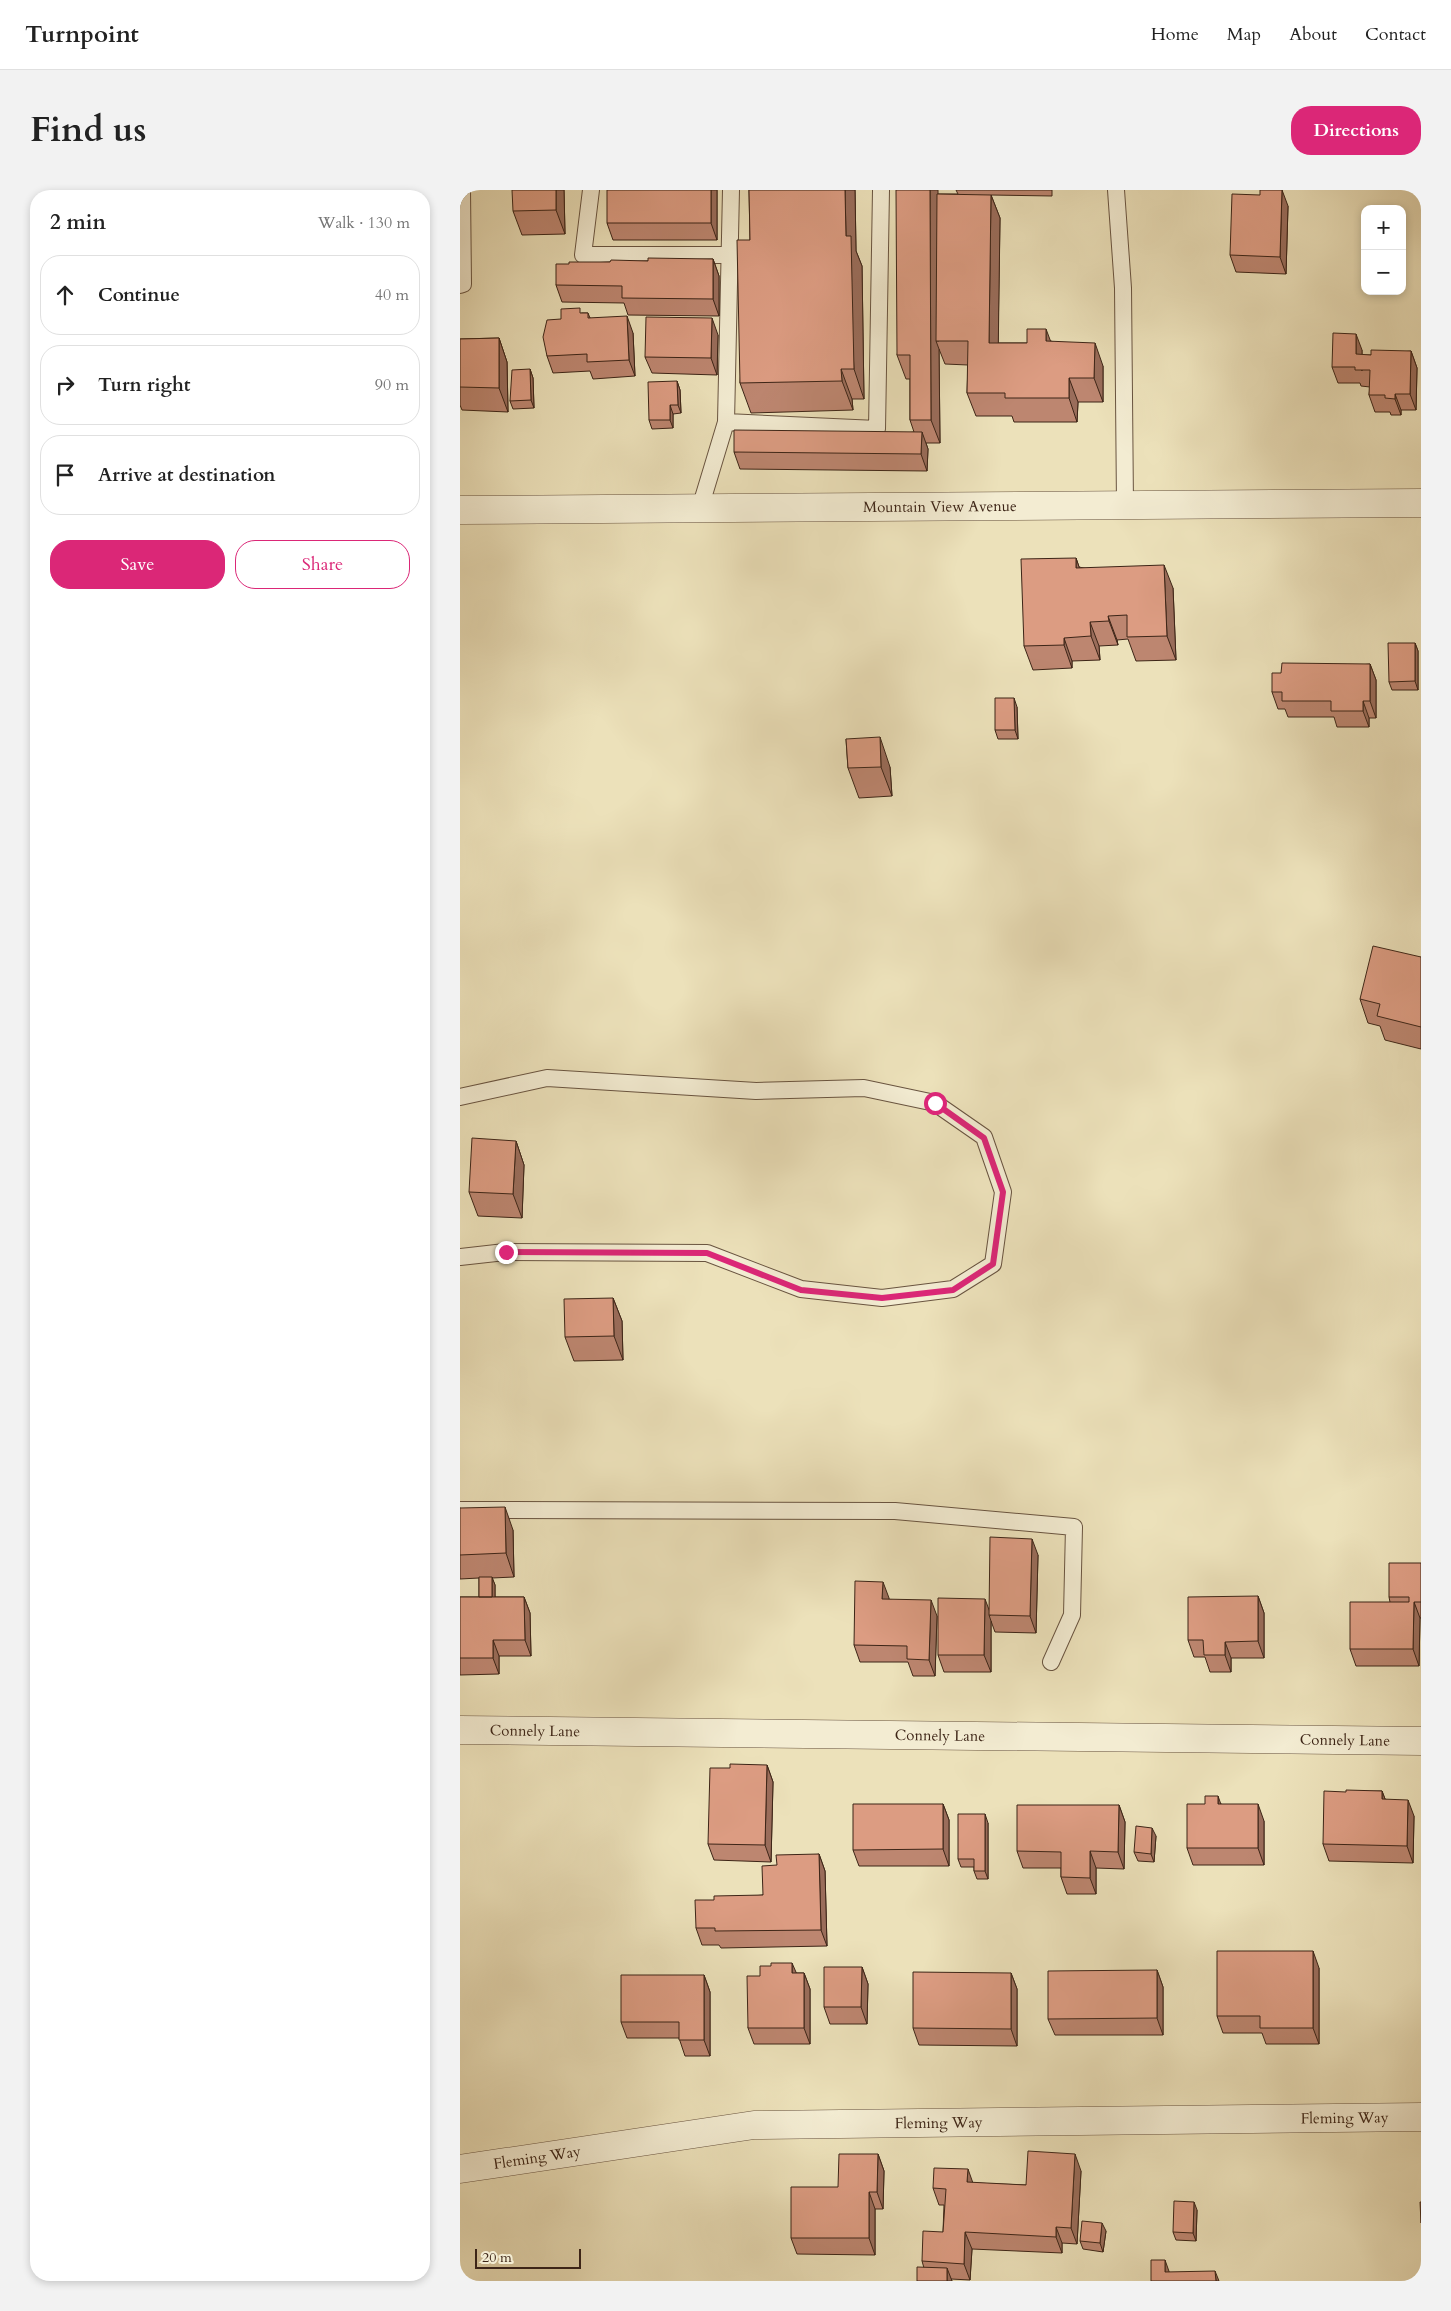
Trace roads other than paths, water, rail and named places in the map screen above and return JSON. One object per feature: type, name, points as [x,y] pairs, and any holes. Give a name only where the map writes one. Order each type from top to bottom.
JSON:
[{"type":"street","name":"Mountain View Avenue","points":[[460,510],[1421,503]]},
{"type":"street","name":"Connely Lane","points":[[460,1730],[1421,1741]]},
{"type":"street","name":"Fleming Way","points":[[460,2170],[754,2125],[1421,2117]]},
{"type":"lane","points":[[460,284],[463,284],[462,190]]},
{"type":"lane","points":[[591,190],[583,255],[729,255]]},
{"type":"lane","points":[[700,508],[726,422],[731,190]]},
{"type":"lane","points":[[726,422],[877,429],[881,190]]},
{"type":"lane","points":[[1116,190],[1123,288],[1124,505]]},
{"type":"lane","points":[[460,1097],[547,1078],[756,1092],[864,1088],[935,1103],[984,1138],[1003,1192],[993,1264],[953,1290],[882,1298],[801,1290],[707,1253],[506,1252],[460,1258]]},
{"type":"lane","points":[[460,1510],[894,1511],[1074,1527],[1072,1615],[1051,1662]]}]
